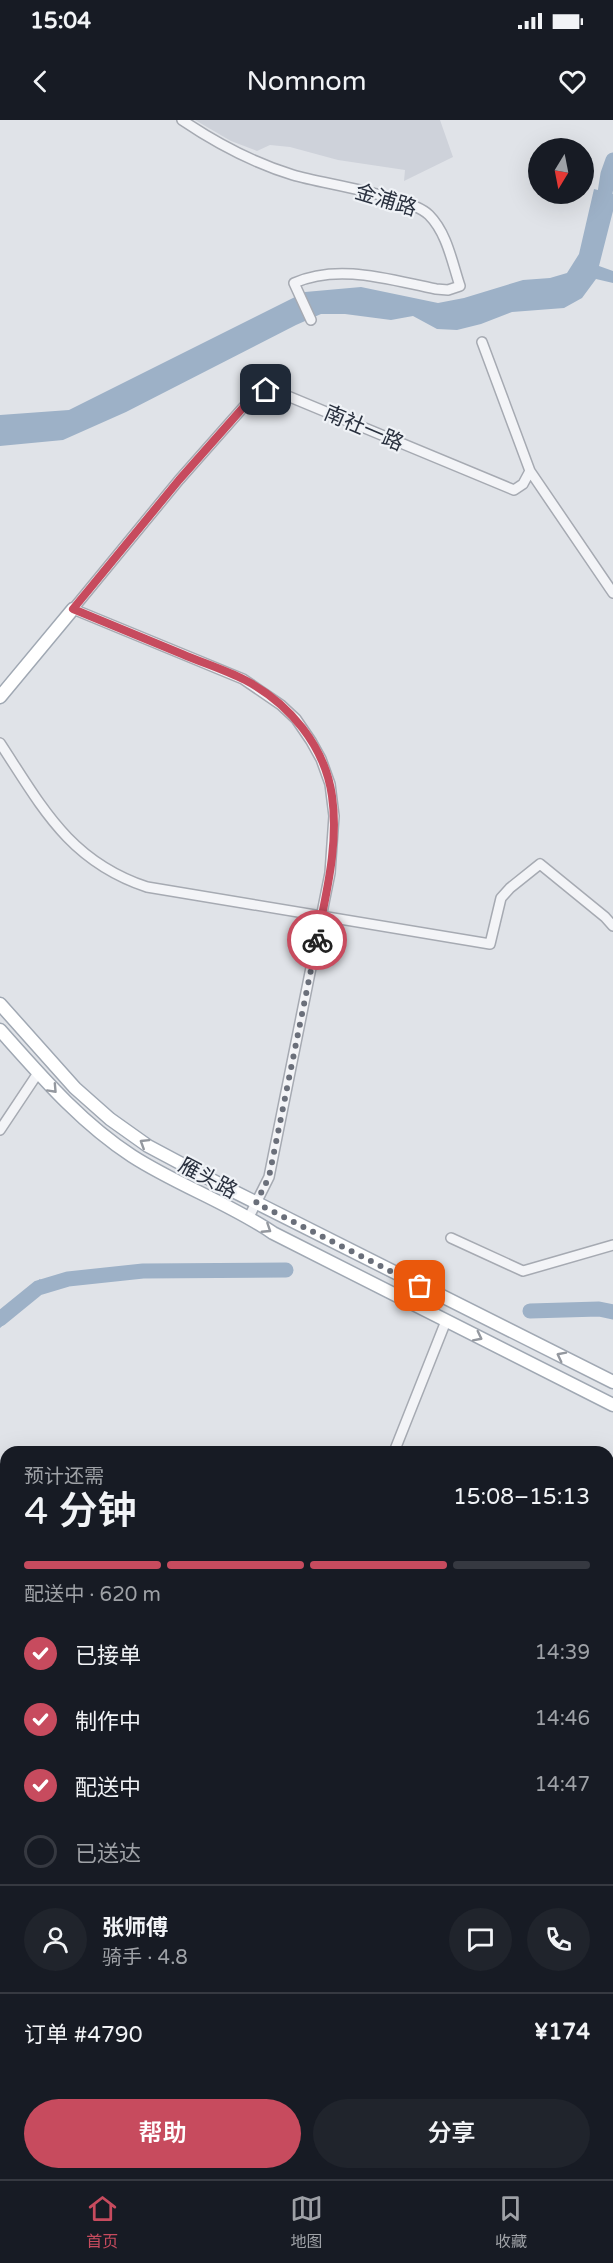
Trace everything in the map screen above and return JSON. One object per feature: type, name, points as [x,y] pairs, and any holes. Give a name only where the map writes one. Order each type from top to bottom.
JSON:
[{"type":"main road","name":"南社一路","points":[[0,697],[73,609]]},
{"type":"main road","name":"雁头路","points":[[0,1004],[64,1077],[110,1119],[161,1154],[613,1383]]},
{"type":"main road","name":"雁头路","points":[[0,1029],[75,1111],[123,1149],[159,1171],[249,1217],[273,1233],[613,1405]]},
{"type":"street","name":"金浦路","points":[[182,120],[220,144],[276,169],[303,178],[400,201],[424,212],[435,223],[443,237],[460,286],[448,290],[435,289],[349,273],[307,278],[296,286],[311,320]]},
{"type":"street","points":[[482,342],[530,471],[613,593]]},
{"type":"street","name":"南社一路","points":[[73,609],[179,480],[248,402],[264,391],[278,392],[514,490],[523,483],[530,471]]},
{"type":"street","points":[[73,609],[243,680],[273,699],[296,719],[321,759],[332,795],[333,848],[322,917],[269,1177],[249,1217]]},
{"type":"street","points":[[0,743],[57,828],[83,852],[109,870],[154,889],[490,944],[501,898],[540,864],[613,926]]},
{"type":"street","points":[[0,1130],[38,1073]]},
{"type":"street","points":[[451,1238],[523,1270],[613,1245]]},
{"type":"street","points":[[396,1446],[446,1321]]},
{"type":"shaded area","points":[[195,120],[440,120],[453,157],[404,181],[405,170],[338,160],[290,147],[270,145],[257,151],[231,141]]},
{"type":"water","points":[[594,189],[613,194],[613,211],[599,266],[613,271],[613,283],[596,279],[582,298],[564,308],[512,312],[457,330],[437,329],[413,316],[391,320],[345,314],[321,314],[126,412],[63,440],[0,446],[0,415],[69,410],[305,292],[361,287],[438,303],[464,298],[523,280],[550,278],[567,273],[579,254],[591,204],[594,204]]},
{"type":"water","points":[[40,1279],[48,1290],[30,1301],[0,1328],[0,1311]]},
{"type":"waterway","points":[[602,212],[608,174],[613,160]]},
{"type":"waterway","points":[[0,1319],[38,1288],[68,1279],[143,1271],[286,1270]]},
{"type":"waterway","points":[[530,1311],[599,1309],[613,1312]]},
{"type":"way so far","points":[[317,940],[269,1177],[256,1203],[420,1286]]},
{"type":"route","points":[[266,390],[248,402],[179,480],[73,609],[243,680],[258,688],[296,719],[321,759],[332,795],[334,826],[332,861],[317,940]]}]
